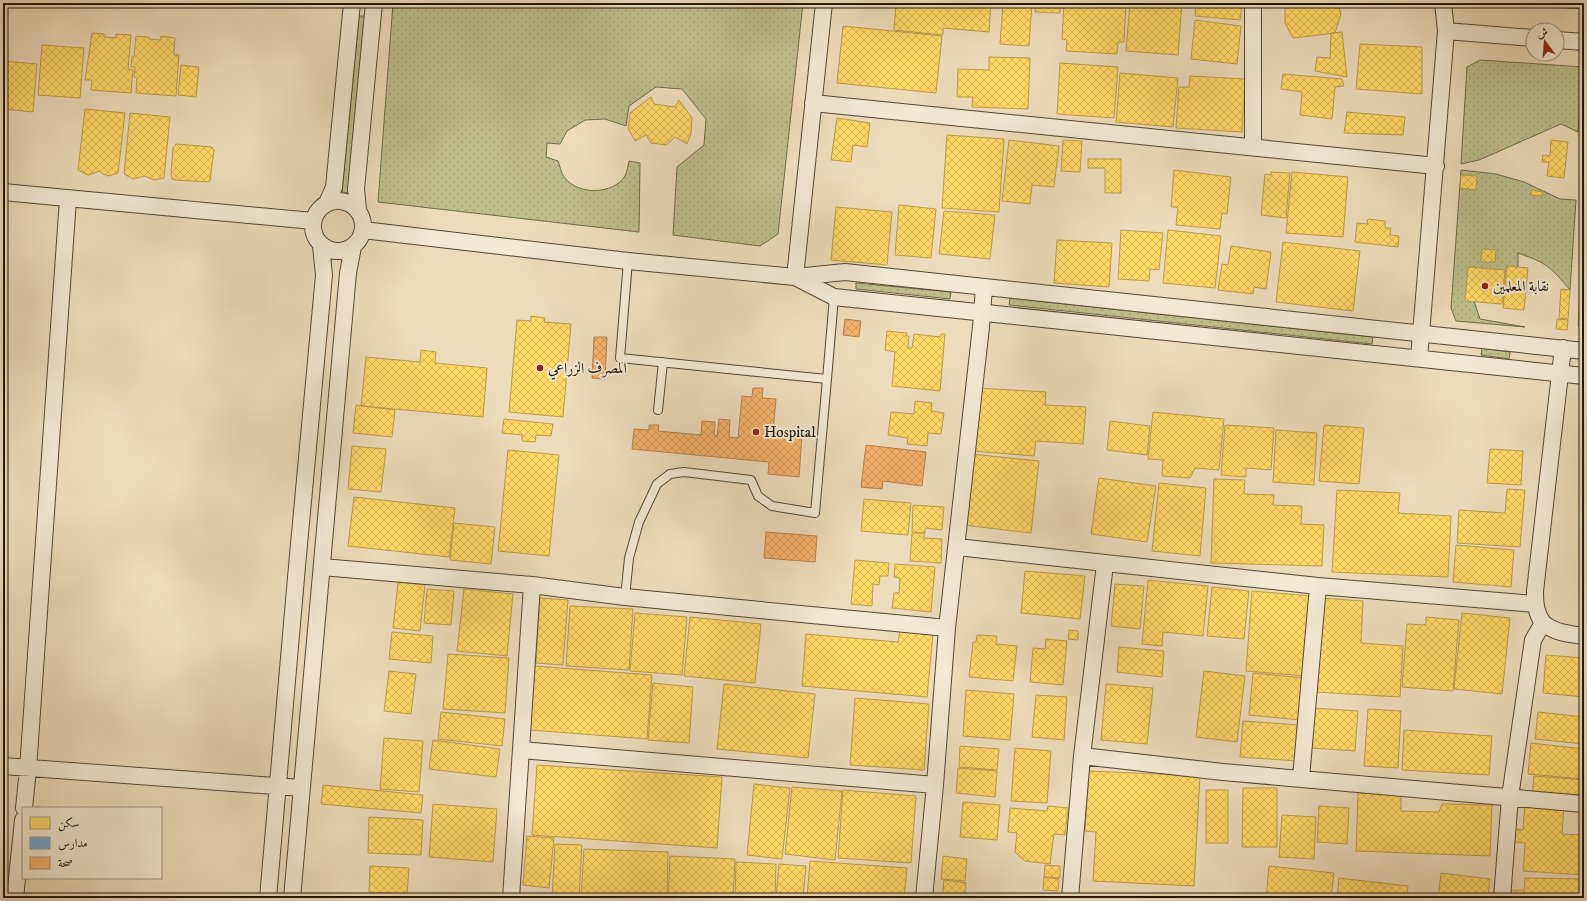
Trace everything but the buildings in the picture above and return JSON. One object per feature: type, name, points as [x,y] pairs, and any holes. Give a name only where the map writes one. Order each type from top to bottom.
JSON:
[{"type":"street","points":[[327,203],[334,187],[352,3]]},
{"type":"street","points":[[292,898],[348,273],[353,247],[361,237],[364,223],[358,210],[356,189],[374,3]]},
{"type":"street","points":[[795,277],[824,3]]},
{"type":"street","points":[[1253,3],[1253,147]]},
{"type":"street","points":[[1419,358],[1446,31],[1443,3]]},
{"type":"street","points":[[1446,31],[1525,37]]},
{"type":"street","points":[[1565,41],[1584,42]]},
{"type":"street","points":[[813,103],[1436,166]]},
{"type":"street","points":[[3,192],[313,221]]},
{"type":"street","points":[[24,807],[68,199]]},
{"type":"street","points":[[268,898],[324,275],[321,246],[314,234],[313,221],[318,210],[327,203],[334,201],[347,202],[358,210]]},
{"type":"street","points":[[363,230],[628,261],[795,277],[845,272],[1584,351]]},
{"type":"street","points":[[321,246],[334,252],[340,252],[353,247]]},
{"type":"street","points":[[795,277],[834,297],[1584,376]]},
{"type":"street","points":[[924,898],[935,785],[947,628],[957,547],[984,287]]},
{"type":"street","points":[[1563,348],[1535,604],[1538,615],[1543,624],[1550,630],[1563,634],[1584,636]]},
{"type":"street","points":[[957,547],[1318,586],[1535,604]]},
{"type":"street","points":[[1070,898],[1082,756],[1105,564]]},
{"type":"street","points":[[322,567],[532,585],[626,597],[947,628]]},
{"type":"street","points":[[511,898],[532,585]]},
{"type":"street","points":[[1301,778],[1318,586]]},
{"type":"street","points":[[1502,898],[1510,797],[1533,640],[1543,624]]},
{"type":"street","points":[[521,750],[935,785]]},
{"type":"street","points":[[1082,756],[1223,772],[1584,804]]},
{"type":"street","points":[[3,766],[302,788]]},
{"type":"street","points":[[15,898],[22,830]]},
{"type":"lane","points":[[628,261],[620,358],[827,379]]},
{"type":"lane","points":[[626,597],[629,558],[638,522],[657,484],[670,474],[684,472],[751,480],[758,496],[772,506],[815,513],[834,297]]},
{"type":"lane","points":[[658,410],[663,362]]},
{"type":"green space","points":[[393,3],[803,3],[778,234],[760,246],[673,235],[677,167],[704,145],[706,119],[682,89],[656,87],[629,106],[626,126],[605,119],[585,120],[567,131],[560,144],[547,143],[546,157],[558,161],[562,174],[571,184],[578,188],[587,190],[612,187],[620,182],[625,176],[629,161],[640,163],[639,232],[378,202]]},
{"type":"green space","points":[[359,16],[365,16],[348,193],[342,192]]},
{"type":"green space","points":[[1480,60],[1584,67],[1578,132],[1561,124],[1479,160],[1461,164],[1467,67]]},
{"type":"green space","points":[[1461,170],[1496,174],[1524,182],[1560,199],[1576,200],[1570,290],[1548,267],[1536,260],[1518,253],[1518,303],[1473,298],[1480,319],[1525,327],[1456,321],[1451,308]]},
{"type":"green space","points":[[856,283],[951,292],[950,299],[856,289]]},
{"type":"green space","points":[[1010,298],[1373,337],[1372,344],[1009,305]]},
{"type":"green space","points":[[1482,348],[1510,352],[1509,359],[1481,355]]},
{"type":"place","name":"نقابة المعلمين","points":[[1485,286]]},
{"type":"place","name":"المصرف الزراعي","points":[[540,368]]},
{"type":"place","name":"Hospital","points":[[756,432]]}]
